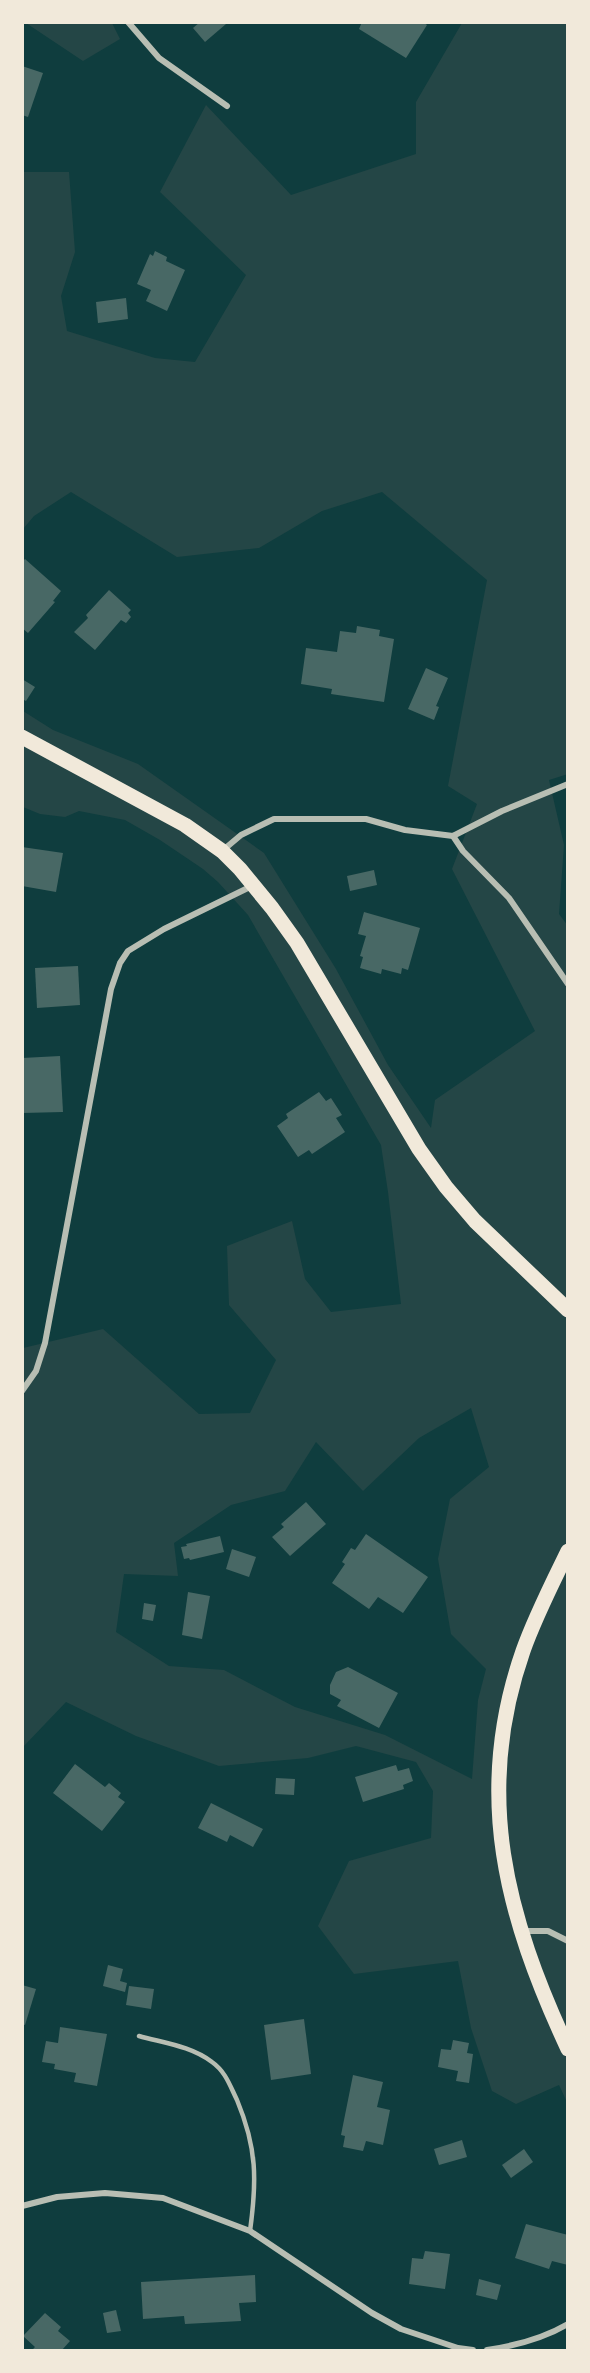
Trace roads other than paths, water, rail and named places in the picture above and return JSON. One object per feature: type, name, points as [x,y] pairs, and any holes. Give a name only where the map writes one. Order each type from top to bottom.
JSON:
[{"type":"main road","points":[[22,737],[185,825],[222,851],[254,885],[297,943],[419,1149],[446,1187],[474,1221],[567,1310]]},
{"type":"main road","points":[[567,1551],[523,1651],[510,1696],[501,1748],[497,1792],[500,1841],[508,1888],[520,1931],[567,2049]]},
{"type":"street","points":[[128,22],[159,58],[227,106]]},
{"type":"street","points":[[222,851],[241,835],[274,819],[366,819],[405,830],[453,836],[502,811],[567,784]]},
{"type":"street","points":[[453,836],[463,851],[509,898],[567,984]]},
{"type":"street","points":[[22,1391],[36,1371],[45,1343],[111,989],[120,963],[128,951],[164,929],[254,885]]},
{"type":"street","points":[[520,1931],[548,1932],[567,1941]]},
{"type":"street","points":[[22,2206],[57,2197],[105,2193],[163,2198],[250,2231],[372,2313],[401,2329],[458,2348],[473,2350]]},
{"type":"street","points":[[487,2350],[504,2348],[555,2332],[567,2324]]},
{"type":"lane","points":[[139,2036],[194,2051],[212,2061],[227,2077],[253,2145],[255,2177],[250,2231]]}]
